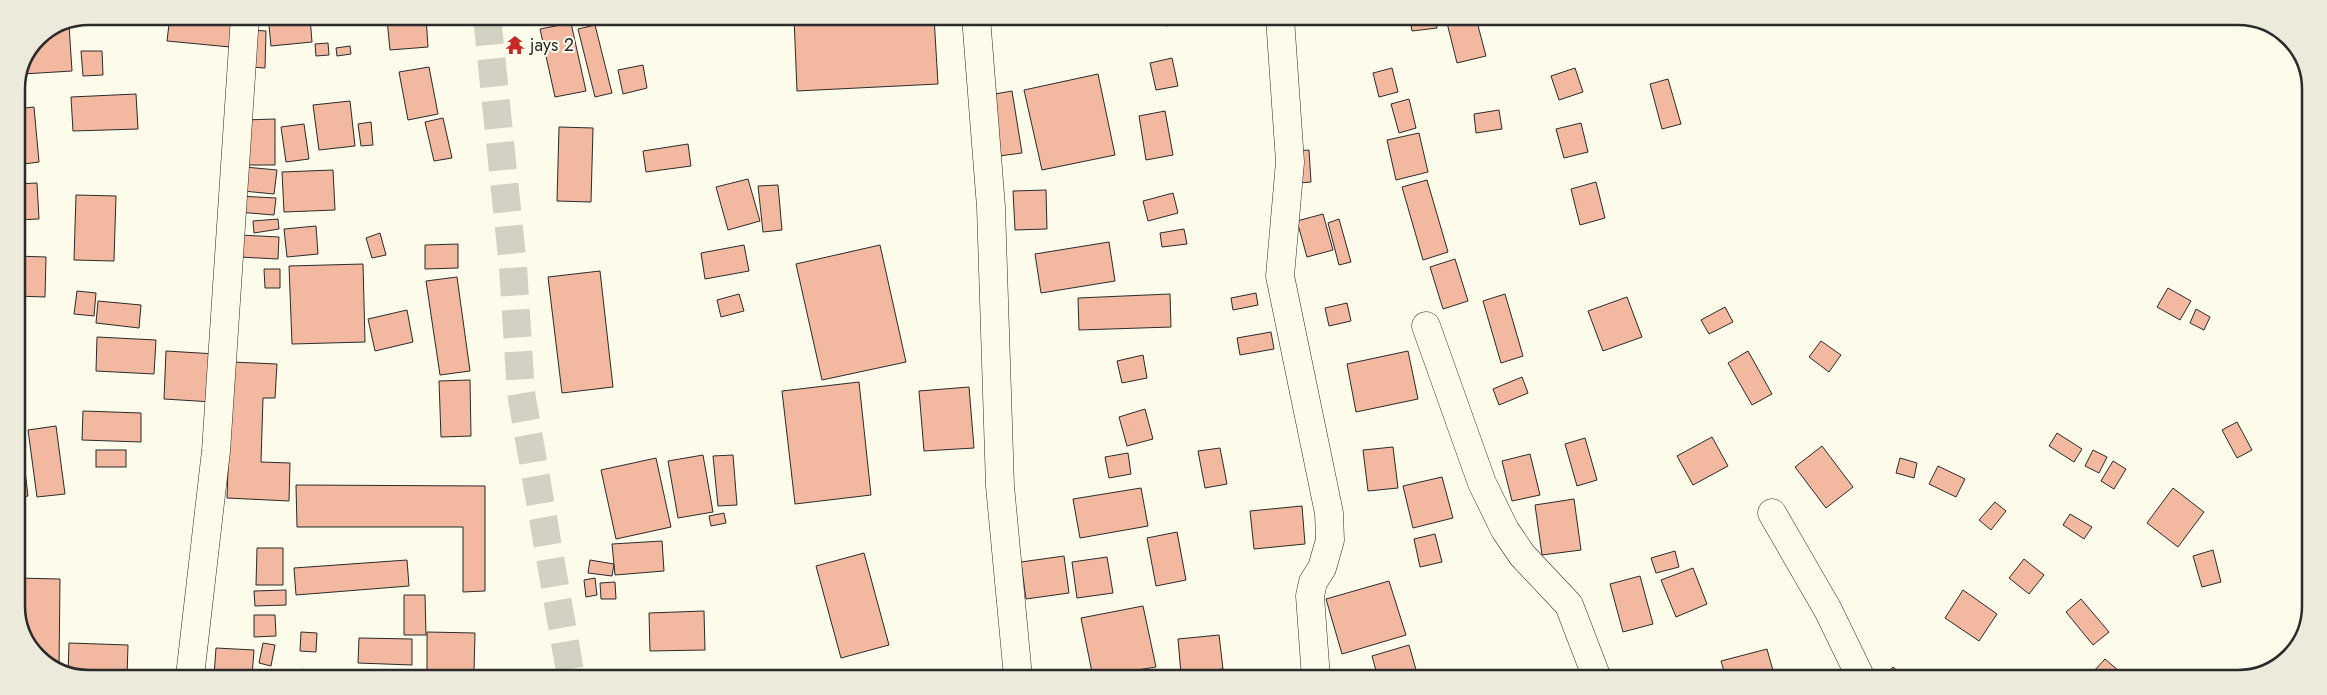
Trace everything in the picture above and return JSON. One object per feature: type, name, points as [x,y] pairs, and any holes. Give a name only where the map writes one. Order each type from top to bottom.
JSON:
[{"type":"street","points":[[191,670],[216,451],[244,25]]},
{"type":"street","points":[[977,25],[991,207],[1000,486],[1017,670]]},
{"type":"street","points":[[1280,25],[1290,162],[1280,276],[1329,513],[1330,540],[1322,568],[1313,582],[1310,596],[1315,670]]},
{"type":"street","points":[[1426,326],[1482,483],[1505,530],[1522,555],[1569,605],[1594,670]]},
{"type":"street","points":[[1772,512],[1828,610],[1857,670]]},
{"type":"building","points":[[169,25],[231,25],[230,47],[167,41]]},
{"type":"building","points":[[269,25],[311,25],[312,42],[271,46]]},
{"type":"building","points":[[388,25],[427,25],[428,47],[390,50]]},
{"type":"building","points":[[571,25],[586,91],[555,97],[540,29]]},
{"type":"building","points":[[595,25],[612,93],[595,97],[578,29]]},
{"type":"building","points":[[794,25],[934,25],[938,84],[797,91]]},
{"type":"building","points":[[1411,25],[1436,25],[1437,28],[1412,31]]},
{"type":"building","points":[[1448,25],[1478,25],[1486,56],[1457,63]]},
{"type":"building","points":[[69,29],[72,71],[27,74],[36,54],[44,44],[54,36]]},
{"type":"building","points":[[252,30],[266,31],[265,68],[250,67]]},
{"type":"building","points":[[328,43],[329,55],[316,56],[315,44]]},
{"type":"building","points":[[350,46],[351,54],[337,56],[336,48]]},
{"type":"building","points":[[81,51],[102,51],[103,75],[83,76]]},
{"type":"building","points":[[1172,58],[1178,86],[1156,90],[1150,63]]},
{"type":"building","points":[[643,65],[647,88],[623,94],[618,70]]},
{"type":"building","points":[[429,67],[438,114],[408,120],[399,72]]},
{"type":"building","points":[[1392,68],[1398,92],[1379,97],[1373,73]]},
{"type":"building","points":[[1575,68],[1583,92],[1559,100],[1551,76]]},
{"type":"building","points":[[1098,74],[1115,155],[1042,170],[1024,90]]},
{"type":"building","points":[[1668,79],[1681,124],[1662,129],[1650,84]]},
{"type":"building","points":[[1012,91],[1022,153],[999,156],[989,95]]},
{"type":"building","points":[[136,94],[138,129],[73,131],[71,97]]},
{"type":"building","points":[[1409,99],[1416,128],[1399,133],[1391,104]]},
{"type":"building","points":[[350,101],[355,146],[319,150],[313,105]]},
{"type":"building","points":[[34,107],[39,162],[25,164],[25,108]]},
{"type":"building","points":[[1499,110],[1502,129],[1476,133],[1474,114]]},
{"type":"building","points":[[1165,111],[1173,155],[1146,160],[1139,116]]},
{"type":"building","points":[[443,118],[452,158],[434,161],[425,122]]},
{"type":"building","points":[[275,119],[275,165],[245,165],[244,120]]},
{"type":"building","points":[[371,122],[373,145],[361,146],[358,124]]},
{"type":"building","points":[[1581,123],[1588,152],[1564,158],[1556,129]]},
{"type":"building","points":[[304,124],[309,159],[286,162],[281,127]]},
{"type":"building","points":[[559,127],[593,128],[591,202],[557,201]]},
{"type":"building","points":[[1419,133],[1428,172],[1396,180],[1387,140]]},
{"type":"building","points":[[688,144],[691,166],[646,172],[643,151]]},
{"type":"building","points":[[1309,150],[1311,182],[1285,184],[1283,152]]},
{"type":"building","points":[[245,167],[277,170],[274,194],[243,191]]},
{"type":"building","points":[[333,170],[335,210],[284,212],[282,172]]},
{"type":"building","points":[[748,179],[760,221],[728,230],[716,187]]},
{"type":"building","points":[[1427,180],[1448,252],[1423,260],[1402,187]]},
{"type":"building","points":[[1596,182],[1605,218],[1580,225],[1571,189]]},
{"type":"building","points":[[37,183],[39,219],[25,220],[25,184]]},
{"type":"building","points":[[778,185],[782,230],[763,232],[758,186]]},
{"type":"building","points":[[1046,190],[1047,229],[1015,230],[1013,191]]},
{"type":"building","points":[[1173,193],[1178,213],[1148,221],[1143,201]]},
{"type":"building","points":[[76,195],[116,196],[114,261],[74,260]]},
{"type":"building","points":[[238,196],[276,198],[274,215],[237,212]]},
{"type":"building","points":[[1323,214],[1333,250],[1307,257],[1297,221]]},
{"type":"building","points":[[278,219],[279,229],[254,233],[253,221]]},
{"type":"building","points":[[1339,219],[1351,262],[1339,265],[1328,223]]},
{"type":"building","points":[[316,226],[318,254],[287,257],[284,229]]},
{"type":"building","points":[[1184,229],[1187,244],[1162,247],[1160,233]]},
{"type":"building","points":[[380,233],[386,255],[372,258],[366,238]]},
{"type":"building","points":[[240,235],[279,237],[278,259],[239,257]]},
{"type":"building","points":[[1109,242],[1115,281],[1041,293],[1035,254]]},
{"type":"building","points":[[458,244],[458,268],[425,269],[425,245]]},
{"type":"building","points":[[744,245],[749,271],[705,279],[701,253]]},
{"type":"building","points":[[880,245],[906,362],[822,380],[796,264]]},
{"type":"building","points":[[25,256],[46,257],[45,297],[25,296]]},
{"type":"building","points":[[1455,259],[1468,301],[1443,309],[1430,267]]},
{"type":"building","points":[[363,264],[365,342],[292,344],[289,266]]},
{"type":"building","points":[[264,269],[280,269],[280,288],[265,288]]},
{"type":"building","points":[[600,271],[613,387],[562,393],[548,277]]},
{"type":"building","points":[[457,277],[470,371],[440,375],[426,281]]},
{"type":"building","points":[[2168,288],[2191,301],[2180,320],[2157,307]]},
{"type":"building","points":[[77,291],[96,293],[94,316],[74,314]]},
{"type":"building","points":[[1256,293],[1258,305],[1233,310],[1231,298]]},
{"type":"building","points":[[739,294],[744,311],[721,317],[717,300]]},
{"type":"building","points":[[1170,294],[1171,327],[1079,330],[1078,298]]},
{"type":"building","points":[[1505,294],[1523,356],[1501,363],[1483,301]]},
{"type":"building","points":[[1627,297],[1642,337],[1603,351],[1588,311]]},
{"type":"building","points":[[98,301],[141,305],[139,328],[96,323]]},
{"type":"building","points":[[1347,303],[1351,321],[1329,326],[1325,308]]},
{"type":"building","points":[[1725,307],[1733,322],[1709,334],[1701,320]]},
{"type":"building","points":[[2196,309],[2210,317],[2204,330],[2190,323]]},
{"type":"building","points":[[407,310],[413,342],[375,351],[368,319]]},
{"type":"building","points":[[1271,332],[1274,349],[1240,355],[1237,338]]},
{"type":"building","points":[[97,337],[156,340],[154,374],[96,371]]},
{"type":"building","points":[[1821,341],[1841,355],[1829,372],[1809,357]]},
{"type":"building","points":[[166,351],[216,354],[213,402],[164,399]]},
{"type":"building","points":[[1408,351],[1418,399],[1356,412],[1347,364]]},
{"type":"building","points":[[1748,351],[1772,394],[1752,405],[1728,363]]},
{"type":"building","points":[[1143,355],[1147,378],[1122,383],[1117,361]]},
{"type":"building","points":[[232,362],[277,364],[275,398],[263,398],[261,462],[290,463],[289,501],[227,498]]},
{"type":"building","points":[[1522,377],[1528,393],[1499,405],[1493,389]]},
{"type":"building","points":[[470,380],[471,436],[441,437],[439,381]]},
{"type":"building","points":[[859,382],[871,495],[795,504],[782,391]]},
{"type":"building","points":[[969,387],[974,448],[924,451],[919,391]]},
{"type":"building","points":[[1145,409],[1153,439],[1127,446],[1119,417]]},
{"type":"building","points":[[83,411],[141,413],[141,442],[82,440]]},
{"type":"building","points":[[2237,422],[2252,450],[2237,458],[2222,430]]},
{"type":"building","points":[[56,426],[65,494],[37,497],[28,430]]},
{"type":"building","points":[[2057,433],[2082,449],[2074,462],[2049,446]]},
{"type":"building","points":[[1712,437],[1728,466],[1693,485],[1677,456]]},
{"type":"building","points":[[1585,438],[1597,480],[1577,486],[1565,444]]},
{"type":"building","points":[[1822,446],[1853,487],[1826,508],[1795,467]]},
{"type":"building","points":[[1393,447],[1398,488],[1368,491],[1363,450]]},
{"type":"building","points":[[1220,448],[1227,484],[1205,488],[1198,451]]},
{"type":"building","points":[[96,450],[126,450],[126,467],[96,467]]},
{"type":"building","points":[[2093,450],[2107,457],[2099,473],[2085,466]]},
{"type":"building","points":[[1128,453],[1131,474],[1109,478],[1105,457]]},
{"type":"building","points":[[1530,454],[1540,495],[1512,501],[1502,461]]},
{"type":"building","points":[[703,455],[713,512],[678,518],[668,461]]},
{"type":"building","points":[[733,455],[737,505],[718,506],[713,456]]},
{"type":"building","points":[[656,458],[671,527],[616,539],[601,470]]},
{"type":"building","points":[[1900,458],[1917,463],[1914,478],[1896,473]]},
{"type":"building","points":[[2113,461],[2126,469],[2114,489],[2101,481]]},
{"type":"building","points":[[1938,466],[1965,479],[1956,497],[1929,484]]},
{"type":"building","points":[[25,470],[28,496],[25,496]]},
{"type":"building","points":[[1442,477],[1453,518],[1413,528],[1403,486]]},
{"type":"building","points":[[296,485],[485,486],[485,591],[463,592],[463,527],[297,527]]},
{"type":"building","points":[[1141,488],[1148,526],[1080,538],[1073,499]]},
{"type":"building","points":[[2173,488],[2204,512],[2178,547],[2147,523]]},
{"type":"building","points":[[1574,499],[1581,550],[1542,555],[1535,505]]},
{"type":"building","points":[[1995,502],[2006,511],[1991,530],[1979,520]]},
{"type":"building","points":[[1302,506],[1305,544],[1254,549],[1250,511]]},
{"type":"building","points":[[724,513],[726,523],[711,526],[709,516]]},
{"type":"building","points":[[2070,514],[2092,527],[2084,539],[2063,525]]},
{"type":"building","points":[[1177,532],[1186,580],[1156,586],[1147,538]]},
{"type":"building","points":[[1435,534],[1442,562],[1420,567],[1414,539]]},
{"type":"building","points":[[662,541],[664,571],[615,575],[612,544]]},
{"type":"building","points":[[257,548],[283,548],[283,585],[256,585]]},
{"type":"building","points":[[2213,550],[2221,582],[2202,587],[2193,556]]},
{"type":"building","points":[[1675,551],[1679,567],[1656,573],[1651,558]]},
{"type":"building","points":[[864,553],[889,645],[841,658],[816,566]]},
{"type":"building","points":[[1064,556],[1069,593],[1026,599],[1021,562]]},
{"type":"building","points":[[1107,557],[1113,593],[1077,598],[1072,562]]},
{"type":"building","points":[[2024,559],[2044,575],[2029,594],[2009,578]]},
{"type":"building","points":[[407,560],[409,586],[296,595],[294,568]]},
{"type":"building","points":[[590,560],[614,564],[612,576],[588,573]]},
{"type":"building","points":[[1693,568],[1707,604],[1676,617],[1661,580]]},
{"type":"building","points":[[1640,576],[1653,624],[1623,632],[1610,584]]},
{"type":"building","points":[[25,578],[60,579],[59,662],[38,645],[30,630],[25,610]]},
{"type":"building","points":[[595,578],[597,595],[586,597],[584,580]]},
{"type":"building","points":[[1389,581],[1406,635],[1342,654],[1326,599]]},
{"type":"building","points":[[615,582],[616,599],[601,599],[600,583]]},
{"type":"building","points":[[286,590],[286,605],[255,606],[254,591]]},
{"type":"building","points":[[1963,590],[1997,614],[1979,641],[1945,618]]},
{"type":"building","points":[[404,595],[425,595],[426,635],[404,635]]},
{"type":"building","points":[[2081,599],[2109,632],[2093,645],[2066,612]]},
{"type":"building","points":[[1143,606],[1156,667],[1137,670],[1092,670],[1081,618]]},
{"type":"building","points":[[704,611],[705,650],[650,651],[649,613]]},
{"type":"building","points":[[254,615],[275,615],[276,636],[254,637]]},
{"type":"building","points":[[301,632],[317,633],[316,652],[300,651]]},
{"type":"building","points":[[427,632],[475,633],[474,670],[427,670]]},
{"type":"building","points":[[1219,635],[1223,669],[1181,670],[1178,639]]},
{"type":"building","points":[[359,638],[412,639],[412,665],[358,663]]},
{"type":"building","points":[[69,643],[128,645],[127,670],[90,670],[68,666]]},
{"type":"building","points":[[263,643],[275,645],[271,666],[259,663]]},
{"type":"building","points":[[1409,645],[1416,670],[1376,670],[1372,656]]},
{"type":"building","points":[[216,648],[254,650],[252,670],[214,670]]},
{"type":"building","points":[[1767,649],[1773,670],[1724,670],[1721,661]]},
{"type":"building","points":[[2105,659],[2118,670],[2095,670]]},
{"type":"tunnel","points":[[488,25],[513,267],[521,393],[570,670]]},
{"type":"place","name":"jays 2","points":[[515,45]]}]
